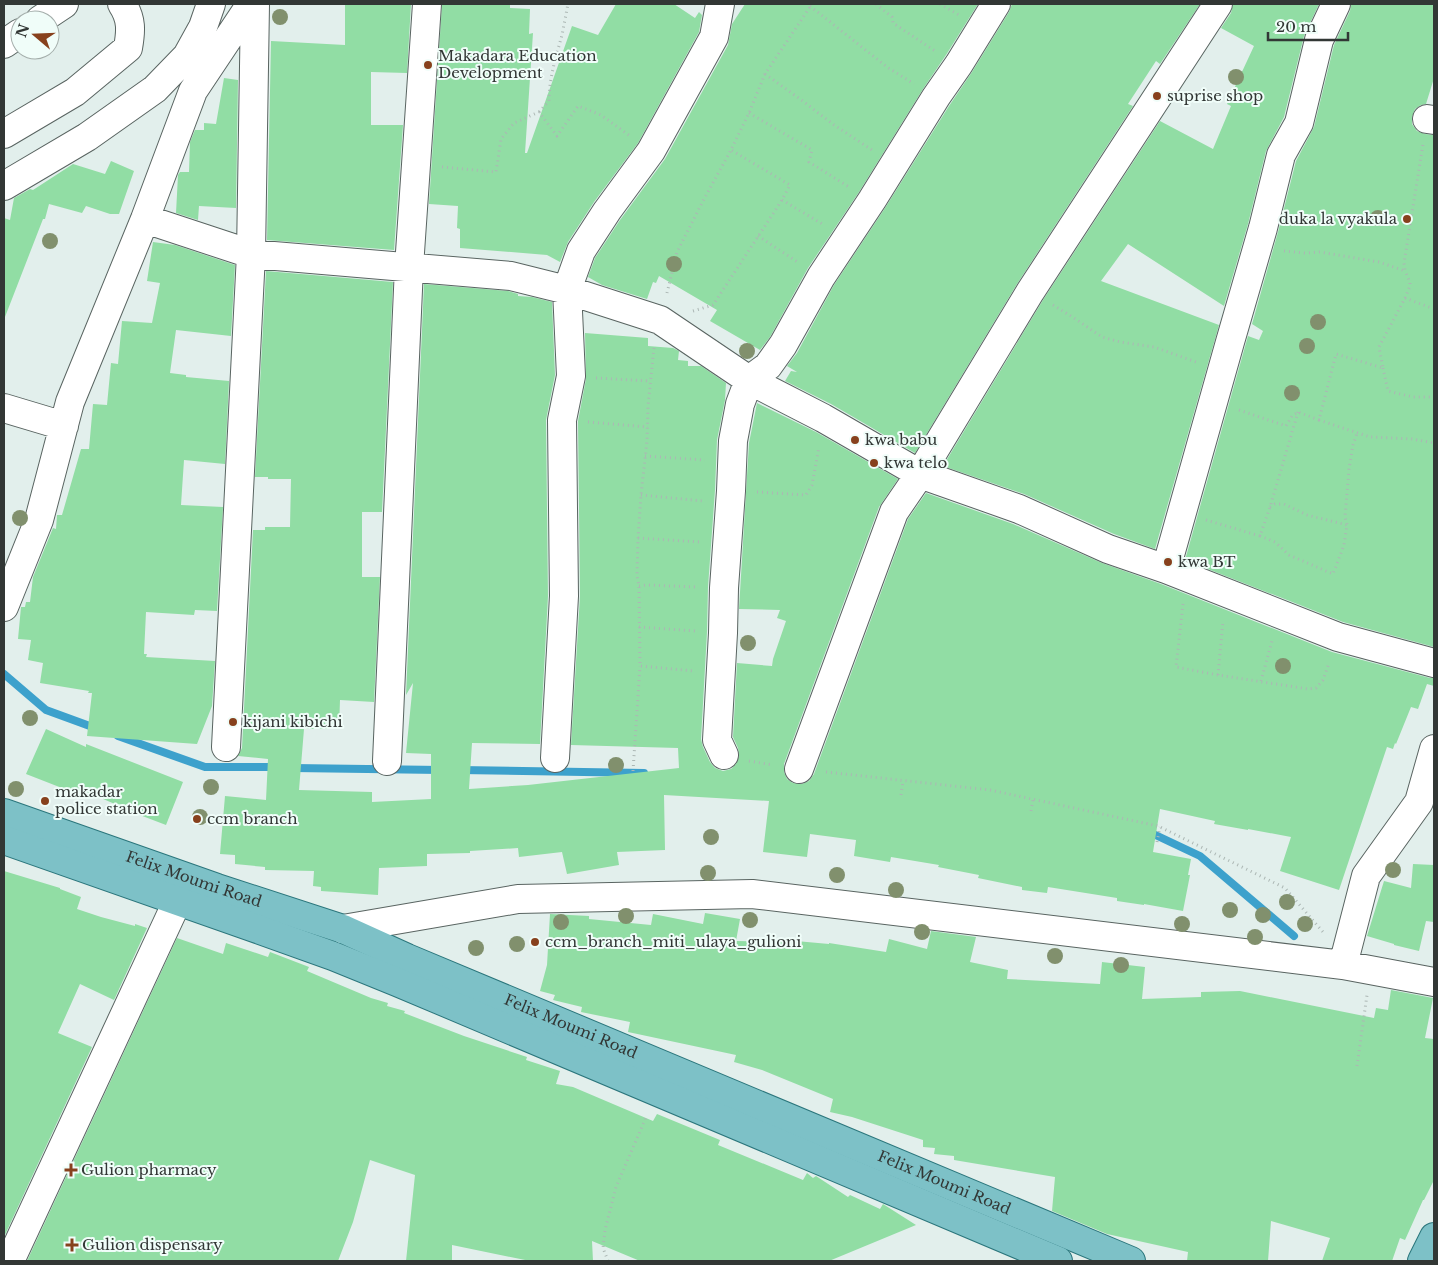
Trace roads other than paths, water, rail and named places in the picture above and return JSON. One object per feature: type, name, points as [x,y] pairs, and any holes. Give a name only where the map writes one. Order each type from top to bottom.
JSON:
[{"type":"main road","name":"Felix Moumi Road","points":[[4,813],[217,888],[343,929],[407,958],[1131,1261]]},
{"type":"main road","name":"Felix Moumi Road","points":[[4,840],[333,956],[1058,1261]]},
{"type":"main road","points":[[333,956],[343,929]]},
{"type":"main road","points":[[1422,1261],[1434,1237]]},
{"type":"street","points":[[4,134],[75,92],[128,48],[131,30],[127,11],[122,4]]},
{"type":"street","points":[[4,186],[87,137],[156,89],[186,56],[203,27],[211,4]]},
{"type":"street","points":[[4,606],[39,520],[70,402],[145,219],[193,91],[251,4]]},
{"type":"street","points":[[226,747],[251,254],[255,4]]},
{"type":"street","points":[[388,761],[409,267],[427,4]]},
{"type":"street","points":[[555,758],[564,596],[562,420],[571,376],[567,290],[581,251],[607,211],[651,151],[714,37],[720,4]]},
{"type":"street","points":[[724,755],[717,740],[733,441],[740,404],[749,380],[768,366],[783,345],[821,277],[996,4]]},
{"type":"street","points":[[799,769],[894,512],[920,474],[1030,292],[1218,4]]},
{"type":"street","points":[[1166,569],[1259,242],[1281,156],[1299,122],[1319,40],[1336,4]]},
{"type":"street","points":[[145,219],[251,254],[510,276],[567,290],[660,320],[749,380],[823,418],[920,474],[1019,509],[1108,549],[1166,569],[1338,637],[1434,663]]},
{"type":"street","points":[[4,408],[64,426]]},
{"type":"street","points":[[1344,961],[1366,876],[1418,802],[1434,749]]},
{"type":"street","points":[[343,929],[518,898],[752,894],[1344,961],[1370,970],[1434,982]]},
{"type":"street","points":[[10,1261],[177,902]]},
{"type":"waterway","points":[[4,674],[46,710],[98,729]]},
{"type":"waterway","points":[[118,736],[205,767],[276,767]]},
{"type":"waterway","points":[[293,768],[441,770]]},
{"type":"waterway","points":[[460,770],[644,773]]},
{"type":"waterway","points":[[1147,831],[1200,856],[1294,936]]},
{"type":"place","name":"Makadara Education Development","points":[[428,65]]},
{"type":"place","name":"suprise shop","points":[[1157,96]]},
{"type":"place","name":"duka la vyakula","points":[[1407,219]]},
{"type":"place","name":"kwa babu","points":[[855,440]]},
{"type":"place","name":"kwa telo","points":[[874,463]]},
{"type":"place","name":"kwa BT","points":[[1168,562]]},
{"type":"place","name":"kijani kibichi","points":[[233,722]]},
{"type":"place","name":"makadar police station","points":[[45,801]]},
{"type":"place","name":"ccm branch","points":[[197,819]]},
{"type":"place","name":"ccm_branch_miti_ulaya_gulioni","points":[[535,942]]},
{"type":"place","name":"Gulion pharmacy","points":[[71,1170]]},
{"type":"place","name":"Gulion dispensary","points":[[72,1245]]}]
